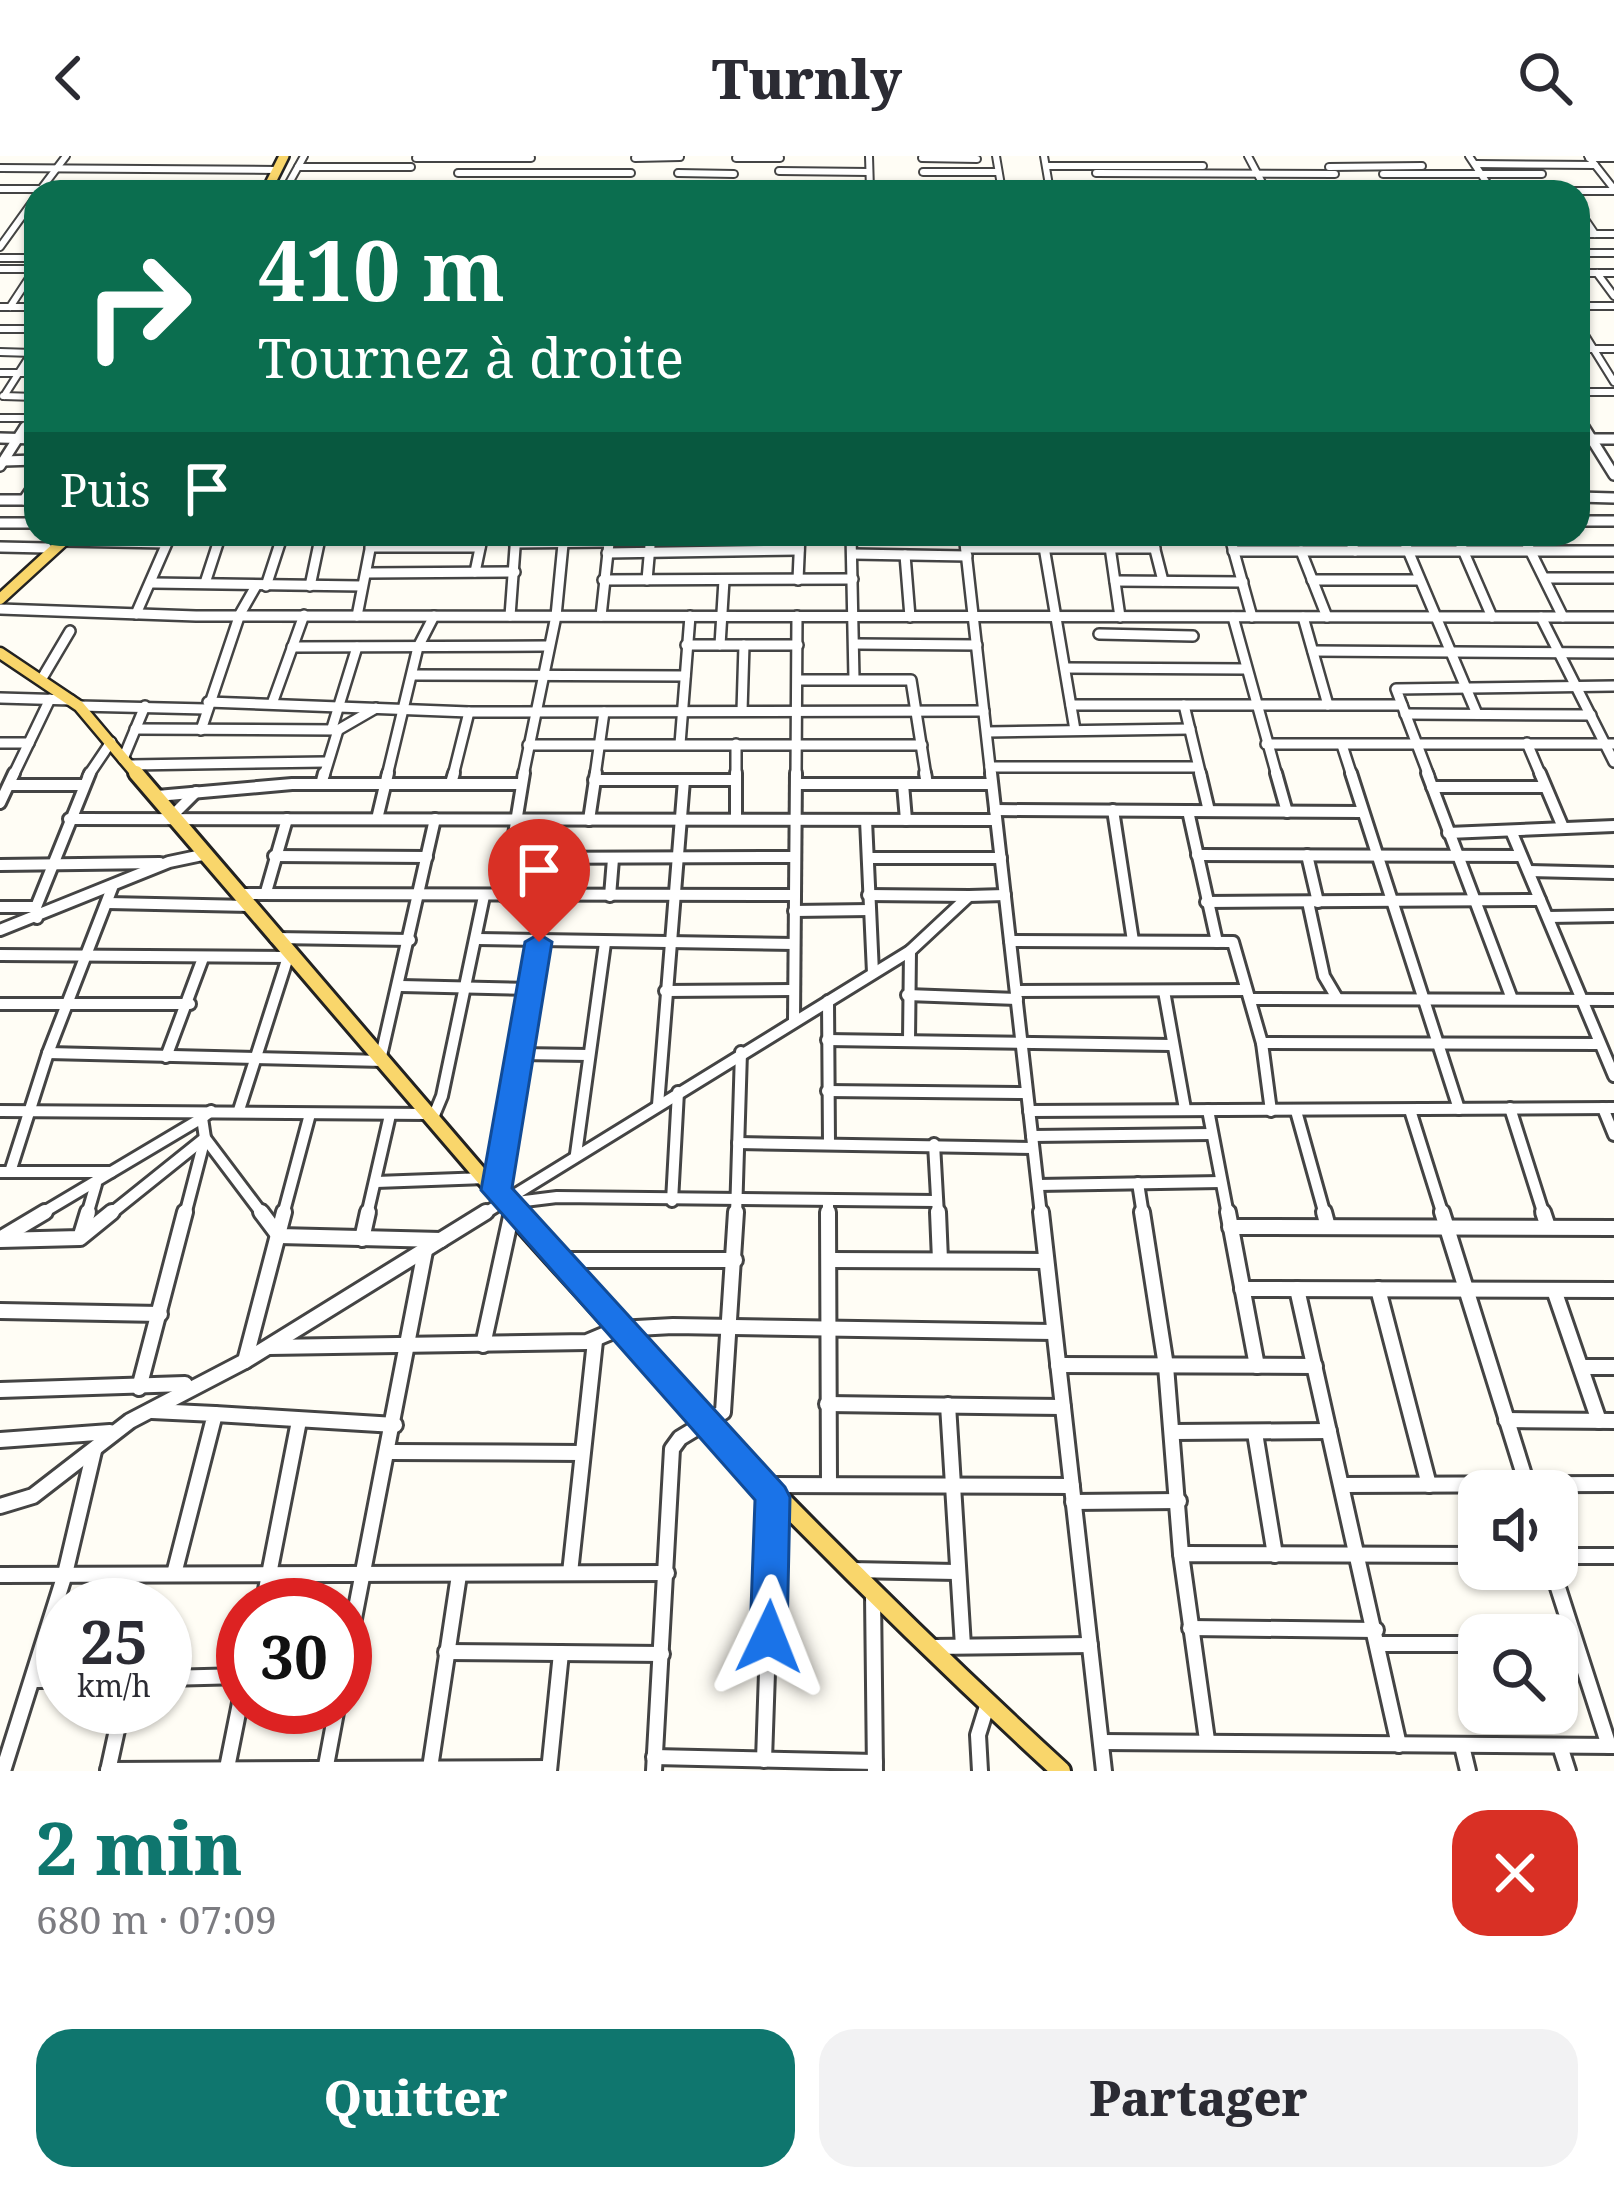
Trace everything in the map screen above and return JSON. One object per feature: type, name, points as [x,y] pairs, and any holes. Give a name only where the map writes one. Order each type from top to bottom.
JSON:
[{"type":"main road","points":[[269,180],[281,156]]},
{"type":"main road","points":[[1,591],[50,546]]},
{"type":"main road","points":[[1,591],[53,546]]},
{"type":"main road","points":[[0,653],[75,703],[111,742],[429,1117],[704,1426],[926,1647],[1061,1771]]},
{"type":"street","points":[[1,169],[13,156]]},
{"type":"street","points":[[49,180],[66,156]]},
{"type":"street","points":[[104,168],[113,156]]},
{"type":"street","points":[[143,169],[152,156]]},
{"type":"street","points":[[209,168],[216,156]]},
{"type":"street","points":[[291,180],[304,156]]},
{"type":"street","points":[[352,166],[356,156]]},
{"type":"street","points":[[577,173],[580,156]]},
{"type":"street","points":[[825,156],[825,172]]},
{"type":"street","points":[[869,156],[869,180]]},
{"type":"street","points":[[996,156],[1001,180]]},
{"type":"street","points":[[1044,156],[1052,180]]},
{"type":"street","points":[[1091,156],[1100,180]]},
{"type":"street","points":[[1200,156],[1204,170]]},
{"type":"street","points":[[1248,156],[1259,180]]},
{"type":"street","points":[[1416,156],[1424,170]]},
{"type":"street","points":[[1469,156],[1484,180]]},
{"type":"street","points":[[405,180],[416,157],[531,157],[525,180]]},
{"type":"street","points":[[629,180],[635,157],[680,157],[678,180]]},
{"type":"street","points":[[734,180],[736,157],[780,157],[779,180]]},
{"type":"street","points":[[924,180],[921,157],[977,157],[979,172]]},
{"type":"street","points":[[456,180],[463,158]]},
{"type":"street","points":[[1475,164],[1614,158]]},
{"type":"street","points":[[1591,160],[1614,190]]},
{"type":"street","points":[[1534,165],[1545,180]]},
{"type":"street","points":[[298,166],[411,167]]},
{"type":"street","points":[[1046,166],[1167,173],[1204,170]]},
{"type":"street","points":[[1095,170],[1255,174],[1303,167],[1542,175]]},
{"type":"street","points":[[112,180],[122,168]]},
{"type":"street","points":[[183,180],[191,168]]},
{"type":"street","points":[[1,169],[274,170]]},
{"type":"street","points":[[1334,170],[1339,180]]},
{"type":"street","points":[[1381,170],[1387,180]]},
{"type":"street","points":[[779,171],[869,172]]},
{"type":"street","points":[[838,172],[838,180]]},
{"type":"street","points":[[923,172],[998,172]]},
{"type":"street","points":[[458,173],[631,173]]},
{"type":"street","points":[[678,173],[734,174]]},
{"type":"street","points":[[1167,173],[1169,180]]},
{"type":"street","points":[[1603,175],[1614,175]]},
{"type":"street","points":[[1,245],[24,213]]},
{"type":"street","points":[[0,227],[24,225]]},
{"type":"street","points":[[1590,227],[1595,234]]},
{"type":"street","points":[[1590,234],[1614,234]]},
{"type":"street","points":[[1590,273],[1614,273]]},
{"type":"street","points":[[1597,273],[1614,296]]},
{"type":"street","points":[[5,307],[24,284]]},
{"type":"street","points":[[1590,344],[1614,382]]},
{"type":"street","points":[[1593,349],[1614,349]]},
{"type":"street","points":[[2,396],[24,367]]},
{"type":"street","points":[[0,373],[24,373]]},
{"type":"street","points":[[2,464],[24,427]]},
{"type":"street","points":[[0,438],[24,438]]},
{"type":"street","points":[[1590,439],[1614,439]]},
{"type":"street","points":[[1590,439],[1613,472]]},
{"type":"street","points":[[1590,497],[1614,498]]},
{"type":"street","points":[[1596,497],[1611,521]]},
{"type":"street","points":[[136,614],[166,546]]},
{"type":"street","points":[[205,584],[216,546]]},
{"type":"street","points":[[201,730],[240,614],[261,586],[277,546]]},
{"type":"street","points":[[310,586],[318,546]]},
{"type":"street","points":[[510,616],[515,546]]},
{"type":"street","points":[[504,896],[520,784],[556,616],[562,546]]},
{"type":"street","points":[[601,616],[609,546]]},
{"type":"street","points":[[627,546],[800,550]]},
{"type":"street","points":[[647,580],[650,546]]},
{"type":"street","points":[[798,580],[800,546]]},
{"type":"street","points":[[852,546],[854,679]]},
{"type":"street","points":[[853,554],[905,555],[966,546],[1155,548],[1163,581]]},
{"type":"street","points":[[966,546],[1104,1771]]},
{"type":"street","points":[[1232,546],[1252,617]]},
{"type":"street","points":[[1352,546],[1355,551]]},
{"type":"street","points":[[1407,546],[1477,714]]},
{"type":"street","points":[[1462,546],[1492,617]]},
{"type":"street","points":[[1529,546],[1563,617]]},
{"type":"street","points":[[0,547],[47,548]]},
{"type":"street","points":[[357,616],[370,547],[479,548],[475,572]]},
{"type":"street","points":[[1044,547],[1076,730]]},
{"type":"street","points":[[1109,547],[1120,617]]},
{"type":"street","points":[[1233,551],[1614,551]]},
{"type":"street","points":[[1301,551],[1328,617]]},
{"type":"street","points":[[905,555],[910,616]]},
{"type":"street","points":[[366,573],[515,572]]},
{"type":"street","points":[[1545,578],[1611,578],[1614,589]]},
{"type":"street","points":[[603,580],[853,579]]},
{"type":"street","points":[[720,645],[724,580]]},
{"type":"street","points":[[1312,580],[1419,580]]},
{"type":"street","points":[[1115,581],[1243,582]]},
{"type":"street","points":[[153,584],[362,586]]},
{"type":"street","points":[[0,609],[357,616],[1614,617]]},
{"type":"street","points":[[273,701],[304,615]]},
{"type":"street","points":[[377,819],[418,647],[434,616]]},
{"type":"street","points":[[680,744],[690,616]]},
{"type":"street","points":[[794,1022],[801,680],[797,616]]},
{"type":"street","points":[[1134,617],[1138,635]]},
{"type":"street","points":[[1233,617],[1287,812]]},
{"type":"street","points":[[1303,617],[1328,705]]},
{"type":"street","points":[[1541,617],[1591,716],[1611,745],[1614,762]]},
{"type":"street","points":[[41,680],[70,631]]},
{"type":"street","points":[[1099,634],[1193,635]]},
{"type":"street","points":[[856,644],[977,645]]},
{"type":"street","points":[[686,645],[798,645]]},
{"type":"street","points":[[742,711],[744,645]]},
{"type":"street","points":[[292,647],[547,646]]},
{"type":"street","points":[[322,781],[357,647]]},
{"type":"street","points":[[1313,651],[1614,653]]},
{"type":"street","points":[[1065,668],[1246,669]]},
{"type":"street","points":[[413,675],[685,676]]},
{"type":"street","points":[[801,680],[911,680],[920,710],[927,784]]},
{"type":"street","points":[[1512,999],[1396,688],[1614,686]]},
{"type":"street","points":[[0,698],[145,706],[273,701],[469,712],[984,711]]},
{"type":"street","points":[[0,803],[50,699]]},
{"type":"street","points":[[1071,705],[1328,705],[1591,716]]},
{"type":"street","points":[[1184,705],[1208,811]]},
{"type":"street","points":[[145,706],[127,762],[326,762]]},
{"type":"street","points":[[135,729],[335,729],[376,708]]},
{"type":"street","points":[[451,783],[469,712]]},
{"type":"street","points":[[590,820],[604,712]]},
{"type":"street","points":[[986,732],[1190,729]]},
{"type":"street","points":[[36,912],[82,785],[111,742]]},
{"type":"street","points":[[0,743],[29,743]]},
{"type":"street","points":[[1526,743],[1562,825]]},
{"type":"street","points":[[736,744],[736,819]]},
{"type":"street","points":[[1266,744],[1611,745]]},
{"type":"street","points":[[528,745],[922,745]]},
{"type":"street","points":[[1342,745],[1388,902],[1459,1109]]},
{"type":"street","points":[[991,767],[1198,766]]},
{"type":"street","points":[[595,780],[736,780]]},
{"type":"street","points":[[658,1105],[665,992],[680,895],[684,780]]},
{"type":"street","points":[[157,796],[223,785],[322,781],[520,784]]},
{"type":"street","points":[[798,784],[992,784]]},
{"type":"street","points":[[903,784],[906,820]]},
{"type":"street","points":[[9,785],[82,785]]},
{"type":"street","points":[[1432,787],[1544,787]]},
{"type":"street","points":[[177,818],[196,792]]},
{"type":"street","points":[[69,819],[906,820],[1113,810],[1362,812]]},
{"type":"street","points":[[1113,810],[1133,941]]},
{"type":"street","points":[[1188,811],[1217,942]]},
{"type":"street","points":[[266,892],[286,819]]},
{"type":"street","points":[[48,1053],[382,1059],[435,819]]},
{"type":"street","points":[[866,820],[872,973]]},
{"type":"street","points":[[1448,833],[1614,826]]},
{"type":"street","points":[[1512,833],[1614,1076]]},
{"type":"street","points":[[0,865],[169,862],[206,854]]},
{"type":"street","points":[[1197,855],[1521,856]]},
{"type":"street","points":[[1307,855],[1319,962],[1337,998]]},
{"type":"street","points":[[274,856],[427,857]]},
{"type":"street","points":[[509,858],[794,857]]},
{"type":"street","points":[[868,858],[1001,858]]},
{"type":"street","points":[[610,896],[613,859]]},
{"type":"street","points":[[0,930],[169,862]]},
{"type":"street","points":[[1529,871],[1614,873]]},
{"type":"street","points":[[111,1172],[5,1172],[112,888]]},
{"type":"street","points":[[108,904],[244,900],[266,892],[795,895]]},
{"type":"street","points":[[868,896],[1005,895]]},
{"type":"street","points":[[0,1111],[429,1117],[466,988],[484,896]]},
{"type":"street","points":[[483,1346],[518,1054],[543,896]]},
{"type":"street","points":[[0,1506],[26,1500],[112,1432],[152,1411],[188,1384],[245,1361],[425,1251],[502,1196],[910,951],[969,896]]},
{"type":"street","points":[[1206,902],[1540,900]]},
{"type":"street","points":[[0,907],[36,912]]},
{"type":"street","points":[[794,910],[870,910]]},
{"type":"street","points":[[1548,916],[1613,917]]},
{"type":"street","points":[[275,938],[410,940]]},
{"type":"street","points":[[478,939],[794,944]]},
{"type":"street","points":[[1010,941],[1234,943],[1262,1043],[1271,1111]]},
{"type":"street","points":[[576,1155],[605,944]]},
{"type":"street","points":[[909,1040],[910,951]]},
{"type":"street","points":[[0,955],[291,957],[239,1111]]},
{"type":"street","points":[[166,1057],[190,1004],[203,958]]},
{"type":"street","points":[[401,986],[531,989]]},
{"type":"street","points":[[665,992],[793,990]]},
{"type":"street","points":[[907,994],[1164,991],[1614,1000]]},
{"type":"street","points":[[1164,991],[1185,1109]]},
{"type":"street","points":[[828,1001],[829,1143]]},
{"type":"street","points":[[0,1004],[190,1004]]},
{"type":"street","points":[[827,1040],[1171,1045]]},
{"type":"street","points":[[1262,1043],[1605,1048]]},
{"type":"street","points":[[741,1052],[732,1327],[723,1412],[680,1438],[672,1449],[654,1764],[764,1760],[875,1766],[873,1595]]},
{"type":"street","points":[[518,1054],[590,1055]]},
{"type":"street","points":[[826,1091],[1028,1094]]},
{"type":"street","points":[[672,1201],[677,1092]]},
{"type":"street","points":[[1510,1108],[1548,1227]]},
{"type":"street","points":[[1029,1111],[1609,1108],[1614,1135]]},
{"type":"street","points":[[1208,1110],[1257,1366]]},
{"type":"street","points":[[1410,1110],[1522,1470]]},
{"type":"street","points":[[1296,1111],[1328,1227]]},
{"type":"street","points":[[139,1388],[205,1138],[207,1114]]},
{"type":"street","points":[[0,1239],[207,1114]]},
{"type":"street","points":[[245,1361],[310,1114]]},
{"type":"street","points":[[362,1239],[390,1114]]},
{"type":"street","points":[[738,1143],[934,1144],[1212,1134]]},
{"type":"street","points":[[205,1138],[279,1236]]},
{"type":"street","points":[[0,1239],[80,1238],[205,1138]]},
{"type":"street","points":[[934,1144],[940,1260]]},
{"type":"street","points":[[376,1182],[548,1198],[936,1201]]},
{"type":"street","points":[[1038,1185],[1221,1182]]},
{"type":"street","points":[[1138,1183],[1166,1366],[1181,1554],[1207,1740]]},
{"type":"street","points":[[80,1238],[96,1184]]},
{"type":"street","points":[[828,1202],[829,1483]]},
{"type":"street","points":[[1230,1227],[1614,1228]]},
{"type":"street","points":[[279,1236],[442,1240]]},
{"type":"street","points":[[361,1578],[391,1452],[425,1251]]},
{"type":"street","points":[[558,1261],[735,1260]]},
{"type":"street","points":[[829,1261],[1046,1262]]},
{"type":"street","points":[[1242,1289],[1614,1290]]},
{"type":"street","points":[[1297,1289],[1399,1745]]},
{"type":"street","points":[[1378,1289],[1429,1485]]},
{"type":"street","points":[[1506,1420],[1607,1420],[1554,1290]]},
{"type":"street","points":[[0,1311],[160,1314]]},
{"type":"street","points":[[267,1347],[595,1341],[618,1329],[828,1327],[1054,1333]]},
{"type":"street","points":[[569,1573],[595,1341]]},
{"type":"street","points":[[1058,1365],[1316,1366]]},
{"type":"street","points":[[1582,1367],[1614,1367]]},
{"type":"street","points":[[0,1390],[188,1384]]},
{"type":"street","points":[[827,1404],[1063,1407]]},
{"type":"street","points":[[948,1406],[963,1646]]},
{"type":"street","points":[[152,1411],[395,1425]]},
{"type":"street","points":[[174,1574],[215,1414]]},
{"type":"street","points":[[269,1578],[299,1421]]},
{"type":"street","points":[[1173,1432],[1329,1431]]},
{"type":"street","points":[[0,1440],[112,1432]]},
{"type":"street","points":[[1255,1432],[1275,1555]]},
{"type":"street","points":[[4,1771],[65,1574],[94,1450]]},
{"type":"street","points":[[391,1452],[582,1454]]},
{"type":"street","points":[[764,1760],[767,1491],[829,1483],[952,1484],[1179,1501]]},
{"type":"street","points":[[1578,1486],[1614,1484]]},
{"type":"street","points":[[1342,1485],[1458,1486]]},
{"type":"street","points":[[1181,1554],[1458,1555]]},
{"type":"street","points":[[1578,1556],[1614,1556]]},
{"type":"street","points":[[849,1570],[956,1572]]},
{"type":"street","points":[[0,1575],[668,1573]]},
{"type":"street","points":[[430,1768],[459,1575]]},
{"type":"street","points":[[1190,1628],[1458,1643]]},
{"type":"street","points":[[926,1647],[1090,1645]]},
{"type":"street","points":[[446,1652],[662,1654]]},
{"type":"street","points":[[1101,1742],[1611,1746],[1578,1652]]},
{"type":"street","points":[[116,1734],[108,1770],[549,1770],[561,1653]]},
{"type":"street","points":[[980,1771],[978,1735],[988,1706]]},
{"type":"street","points":[[227,1768],[234,1734]]},
{"type":"street","points":[[325,1769],[332,1734]]},
{"type":"street","points":[[1462,1746],[1468,1771]]},
{"type":"street","points":[[1560,1746],[1568,1771]]},
{"type":"route","points":[[539,942],[496,1190],[772,1497],[769,1637]]}]
